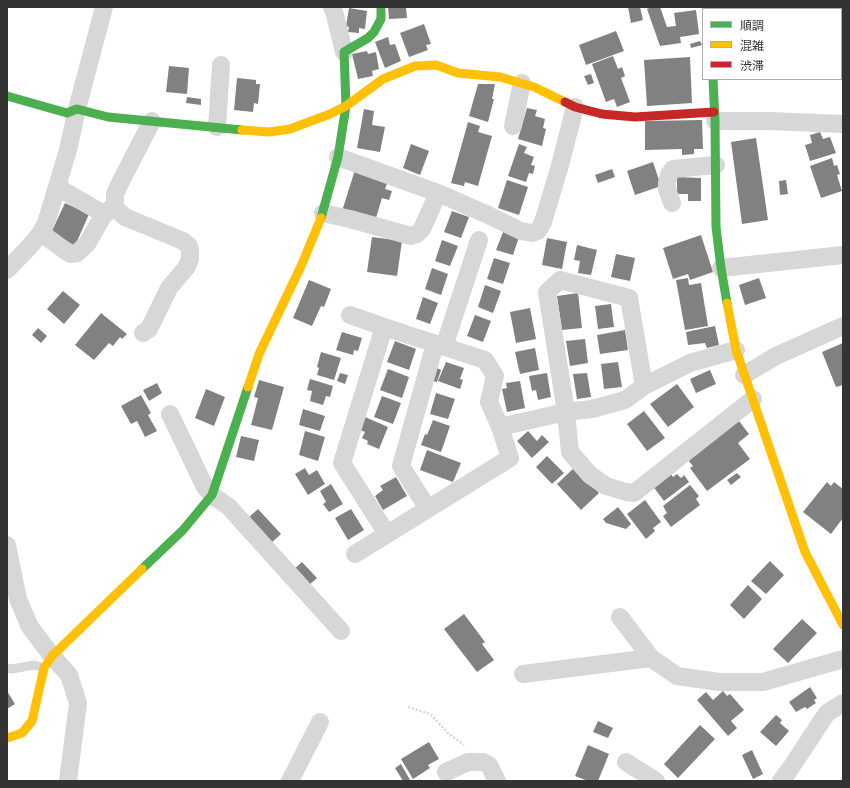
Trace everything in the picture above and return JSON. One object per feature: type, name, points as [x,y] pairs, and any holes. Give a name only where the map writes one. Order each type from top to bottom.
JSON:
[{"type":"street","points":[[7,270],[41,233],[46,223],[68,150],[77,109],[104,7]]},
{"type":"street","points":[[7,738],[22,733],[32,721],[48,662],[121,588],[182,530],[212,495],[259,354],[302,264],[323,213],[338,157],[346,106],[344,52],[332,7]]},
{"type":"street","points":[[344,52],[368,38],[374,32],[381,19],[381,7]]},
{"type":"street","points":[[217,127],[221,65]]},
{"type":"street","points":[[7,96],[67,114],[77,109],[108,117],[270,132],[290,129],[330,114],[346,106],[383,79],[408,69],[425,65],[436,65],[458,73],[500,77],[534,87],[575,107],[602,114],[634,117],[714,116],[769,121],[843,124]]},
{"type":"street","points":[[713,80],[716,165],[716,227],[721,268],[736,350],[805,552],[843,624]]},
{"type":"street","points":[[513,126],[522,84]]},
{"type":"street","points":[[338,157],[438,193],[521,231],[532,233],[538,231],[544,222],[560,169],[575,107]]},
{"type":"street","points":[[41,233],[71,254],[77,253],[87,244],[109,210],[120,183],[152,121]]},
{"type":"street","points":[[672,203],[667,189],[667,183],[673,169],[716,165]]},
{"type":"street","points":[[57,187],[97,210],[117,210],[125,217],[183,241],[189,246],[190,259],[186,268],[169,288],[149,328],[143,333]]},
{"type":"street","points":[[323,213],[411,236],[417,234],[422,229],[438,193]]},
{"type":"street","points":[[428,509],[401,466],[440,346],[479,240]]},
{"type":"street","points":[[721,268],[843,255]]},
{"type":"street","points":[[644,386],[629,298],[560,280],[547,292],[566,412],[570,452],[590,475],[606,486],[634,493],[753,399]]},
{"type":"street","points":[[350,315],[485,360],[495,376],[489,402],[500,427],[510,458],[355,554]]},
{"type":"street","points":[[744,375],[776,356],[843,326]]},
{"type":"street","points":[[384,327],[342,462],[387,534]]},
{"type":"street","points":[[500,427],[566,412],[592,409],[625,400],[644,386],[690,363],[736,350]]},
{"type":"street","points":[[170,414],[205,487],[212,495],[229,507],[341,631]]},
{"type":"street","points":[[7,545],[18,599],[30,627],[48,662],[69,675],[78,703],[68,781]]},
{"type":"street","points":[[620,617],[650,658],[677,676],[719,682],[763,682],[843,659]]},
{"type":"street","points":[[524,674],[650,658]]},
{"type":"street","points":[[781,781],[827,713],[843,702]]},
{"type":"street","points":[[290,781],[320,722]]},
{"type":"street","points":[[446,772],[468,762],[483,762],[489,765],[497,781]]},
{"type":"street","points":[[626,762],[656,781]]},
{"type":"lane","points":[[7,668],[12,669],[48,662]]},
{"type":"path","points":[[408,707],[430,714],[448,732],[471,751],[478,762]]},
{"type":"building","points":[[388,7],[406,7],[407,18],[389,19]]},
{"type":"building","points":[[628,7],[640,7],[643,20],[631,23]]},
{"type":"building","points":[[652,7],[660,7],[667,27],[676,26],[674,13],[696,10],[699,34],[680,37],[681,43],[660,46],[647,9]]},
{"type":"building","points":[[733,7],[747,7],[747,8]]},
{"type":"building","points":[[755,7],[781,7],[781,8]]},
{"type":"building","points":[[349,8],[367,11],[365,29],[359,28],[359,33],[348,32],[349,27],[346,26]]},
{"type":"building","points":[[424,24],[431,44],[426,45],[428,50],[409,57],[400,33]]},
{"type":"building","points":[[616,31],[624,51],[586,65],[579,45]]},
{"type":"building","points":[[388,37],[390,45],[395,44],[401,61],[385,68],[375,42]]},
{"type":"building","points":[[700,41],[702,45],[691,48],[690,44]]},
{"type":"building","points":[[367,51],[368,54],[376,52],[379,69],[372,71],[373,76],[358,79],[352,54]]},
{"type":"building","points":[[613,56],[618,69],[622,67],[625,76],[621,78],[630,102],[617,107],[614,99],[606,102],[592,64]]},
{"type":"building","points":[[690,57],[692,103],[647,106],[644,60]]},
{"type":"building","points":[[169,66],[189,68],[187,94],[166,92]]},
{"type":"building","points":[[591,74],[594,83],[588,85],[584,76]]},
{"type":"building","points":[[237,78],[256,80],[256,84],[260,84],[258,104],[254,103],[253,112],[234,110]]},
{"type":"building","points":[[478,84],[495,84],[492,99],[494,99],[488,122],[469,116]]},
{"type":"building","points":[[187,97],[201,99],[201,105],[186,103]]},
{"type":"building","points":[[527,108],[537,110],[535,116],[545,119],[543,128],[546,129],[542,146],[518,139]]},
{"type":"building","points":[[364,109],[374,111],[372,125],[385,127],[380,152],[357,148]]},
{"type":"building","points":[[702,120],[703,149],[694,149],[694,154],[682,155],[682,149],[645,150],[645,121]]},
{"type":"building","points":[[468,122],[480,126],[478,132],[492,136],[478,186],[465,182],[464,186],[451,183]]},
{"type":"building","points":[[820,132],[823,139],[830,137],[836,153],[810,161],[805,145],[812,143],[810,135]]},
{"type":"building","points":[[756,138],[768,220],[742,224],[731,142]]},
{"type":"building","points":[[411,144],[429,151],[420,175],[403,168]]},
{"type":"building","points":[[519,144],[527,147],[524,153],[534,157],[531,165],[535,166],[533,174],[529,173],[526,182],[508,176]]},
{"type":"building","points":[[832,158],[834,166],[837,165],[840,174],[837,175],[842,191],[821,198],[810,166]]},
{"type":"building","points":[[653,162],[661,186],[635,195],[627,171]]},
{"type":"building","points":[[612,169],[615,177],[598,183],[595,175]]},
{"type":"building","points":[[355,170],[388,181],[385,189],[392,191],[389,200],[382,198],[375,221],[342,211]]},
{"type":"building","points":[[677,177],[701,178],[701,201],[688,201],[688,194],[677,194]]},
{"type":"building","points":[[507,180],[528,187],[519,215],[498,208]]},
{"type":"building","points":[[786,180],[788,194],[780,195],[779,181]]},
{"type":"building","points":[[65,203],[89,214],[75,246],[50,235]]},
{"type":"building","points":[[452,211],[469,217],[461,238],[444,232]]},
{"type":"building","points":[[503,232],[519,237],[513,255],[496,250]]},
{"type":"building","points":[[701,235],[713,272],[690,280],[688,274],[673,279],[663,248]]},
{"type":"building","points":[[372,237],[402,241],[397,276],[367,272]]},
{"type":"building","points":[[547,238],[567,242],[562,269],[542,265]]},
{"type":"building","points":[[442,240],[458,246],[450,266],[435,261]]},
{"type":"building","points":[[577,245],[597,250],[591,275],[578,273],[580,261],[574,260]]},
{"type":"building","points":[[616,254],[635,258],[630,281],[611,277]]},
{"type":"building","points":[[494,258],[510,263],[503,284],[487,279]]},
{"type":"building","points":[[432,268],[448,274],[441,295],[425,289]]},
{"type":"building","points":[[688,278],[689,285],[701,283],[708,326],[685,330],[676,280]]},
{"type":"building","points":[[759,278],[766,298],[745,305],[739,285]]},
{"type":"building","points":[[309,280],[331,289],[324,307],[321,306],[312,326],[293,318]]},
{"type":"building","points":[[485,285],[501,291],[493,313],[478,307]]},
{"type":"building","points":[[63,291],[80,305],[64,324],[47,309]]},
{"type":"building","points":[[578,293],[582,328],[562,330],[557,296]]},
{"type":"building","points":[[423,297],[438,303],[430,324],[416,319]]},
{"type":"building","points":[[611,304],[614,327],[598,329],[595,306]]},
{"type":"building","points":[[530,308],[536,339],[516,343],[510,312]]},
{"type":"building","points":[[101,313],[127,334],[122,339],[120,337],[113,346],[109,343],[94,360],[75,345]]},
{"type":"building","points":[[475,315],[491,321],[483,342],[467,336]]},
{"type":"building","points":[[715,326],[719,345],[707,348],[705,343],[688,345],[686,332]]},
{"type":"building","points":[[38,328],[47,336],[41,343],[32,335]]},
{"type":"building","points":[[625,330],[628,350],[600,354],[597,335]]},
{"type":"building","points":[[342,332],[362,338],[358,351],[354,350],[353,355],[336,350]]},
{"type":"building","points":[[585,339],[588,363],[570,366],[566,341]]},
{"type":"building","points":[[395,341],[416,349],[409,370],[387,362]]},
{"type":"building","points":[[843,343],[843,385],[836,387],[822,352]]},
{"type":"building","points":[[535,348],[539,370],[520,374],[515,352]]},
{"type":"building","points":[[321,352],[341,358],[334,380],[317,375],[319,368],[317,367]]},
{"type":"building","points":[[446,362],[464,368],[460,379],[463,380],[460,389],[438,381]]},
{"type":"building","points":[[618,362],[622,387],[604,389],[601,364]]},
{"type":"building","points":[[437,368],[441,370],[437,382],[432,381]]},
{"type":"building","points":[[388,369],[409,377],[402,398],[380,390]]},
{"type":"building","points":[[710,370],[716,384],[696,393],[690,379]]},
{"type":"building","points":[[340,373],[348,375],[345,384],[337,381]]},
{"type":"building","points":[[547,373],[551,397],[538,400],[536,390],[532,391],[529,376]]},
{"type":"building","points":[[587,373],[591,397],[577,399],[573,374]]},
{"type":"building","points":[[310,379],[333,386],[330,397],[326,396],[323,405],[310,401],[312,391],[307,390]]},
{"type":"building","points":[[259,380],[284,387],[272,430],[251,425],[258,398],[254,397]]},
{"type":"building","points":[[520,381],[525,408],[507,412],[502,389],[507,388],[506,383]]},
{"type":"building","points":[[157,383],[162,393],[149,401],[143,390]]},
{"type":"building","points":[[677,384],[694,407],[668,427],[650,404]]},
{"type":"building","points":[[206,389],[225,397],[214,426],[195,418]]},
{"type":"building","points":[[436,393],[455,399],[448,419],[430,414]]},
{"type":"building","points":[[141,395],[151,413],[148,415],[157,431],[145,437],[137,421],[131,424],[121,406]]},
{"type":"building","points":[[382,396],[401,403],[393,424],[374,417]]},
{"type":"building","points":[[303,409],[325,416],[320,431],[299,425]]},
{"type":"building","points":[[644,411],[665,438],[647,451],[627,424]]},
{"type":"building","points":[[365,417],[388,427],[379,449],[367,444],[368,441],[362,438],[365,432],[360,430]]},
{"type":"building","points":[[433,420],[450,426],[441,452],[421,445]]},
{"type":"building","points":[[739,421],[749,434],[738,443],[750,459],[707,491],[690,468],[693,466],[688,460]]},
{"type":"building","points":[[305,431],[325,437],[318,461],[299,455]]},
{"type":"building","points":[[528,431],[537,441],[542,435],[549,442],[532,458],[517,441]]},
{"type":"building","points":[[241,436],[259,440],[254,461],[236,457]]},
{"type":"building","points":[[427,450],[461,463],[453,482],[420,470]]},
{"type":"building","points":[[547,456],[564,473],[552,484],[536,467]]},
{"type":"building","points":[[575,467],[599,493],[581,510],[557,484]]},
{"type":"building","points":[[305,468],[309,475],[317,470],[325,484],[308,495],[295,474]]},
{"type":"building","points":[[670,472],[673,477],[677,474],[681,478],[684,475],[689,482],[664,501],[652,485]]},
{"type":"building","points":[[737,473],[741,477],[731,485],[727,480]]},
{"type":"building","points":[[396,477],[407,496],[383,510],[375,496],[383,490],[380,486]]},
{"type":"building","points":[[827,482],[831,486],[834,482],[843,489],[843,518],[831,534],[803,512]]},
{"type":"building","points":[[331,484],[343,504],[329,512],[323,504],[326,502],[320,491]]},
{"type":"building","points":[[690,485],[699,496],[696,499],[700,505],[671,527],[663,516],[667,513],[663,506]]},
{"type":"building","points":[[645,500],[661,522],[653,528],[655,531],[646,539],[627,514]]},
{"type":"building","points":[[618,507],[631,524],[626,529],[606,523],[603,519]]},
{"type":"building","points":[[258,509],[281,534],[270,544],[247,519]]},
{"type":"building","points":[[351,509],[364,530],[348,540],[335,518]]},
{"type":"building","points":[[770,561],[784,575],[766,594],[751,581]]},
{"type":"building","points":[[302,562],[317,578],[308,586],[293,570]]},
{"type":"building","points":[[748,585],[762,599],[744,619],[730,605]]},
{"type":"building","points":[[464,614],[485,642],[482,644],[494,660],[477,672],[444,629]]},
{"type":"building","points":[[802,619],[817,633],[788,663],[773,649]]},
{"type":"building","points":[[810,687],[817,698],[814,700],[816,703],[807,709],[805,707],[796,712],[789,702]]},
{"type":"building","points":[[7,691],[15,704],[7,709]]},
{"type":"building","points":[[723,691],[727,696],[730,694],[744,710],[731,721],[737,728],[728,736],[697,700],[706,692],[713,700]]},
{"type":"building","points":[[776,715],[782,720],[780,723],[789,731],[776,746],[760,732]]},
{"type":"building","points":[[598,721],[613,728],[608,738],[593,732]]},
{"type":"building","points":[[700,725],[715,739],[678,778],[664,764]]},
{"type":"building","points":[[429,742],[439,759],[428,765],[430,768],[413,779],[401,759]]},
{"type":"building","points":[[588,745],[609,754],[598,781],[588,781],[575,776]]},
{"type":"building","points":[[752,750],[763,774],[753,779],[742,755]]},
{"type":"building","points":[[401,764],[410,780],[408,781],[403,781],[395,768]]},
{"type":"traffic: fast","points":[[321,218],[338,157],[346,106],[344,52],[368,38],[374,32],[381,19],[381,7]]},
{"type":"traffic: fast","points":[[713,80],[716,227],[727,303]]},
{"type":"traffic: fast","points":[[7,96],[67,113],[77,109],[108,117],[242,130]]},
{"type":"traffic: fast","points":[[142,569],[183,530],[212,495],[248,387]]},
{"type":"traffic: slow","points":[[242,130],[269,132],[290,129],[330,114],[346,106],[383,79],[415,66],[436,65],[458,73],[500,77],[534,87],[565,102]]},
{"type":"traffic: slow","points":[[248,387],[259,354],[302,264],[321,218]]},
{"type":"traffic: slow","points":[[727,303],[736,350],[805,552],[843,625]]},
{"type":"traffic: slow","points":[[7,738],[22,733],[32,721],[44,668],[52,656],[142,569]]},
{"type":"traffic: jam","points":[[565,102],[575,107],[602,114],[635,117],[714,112]]}]
